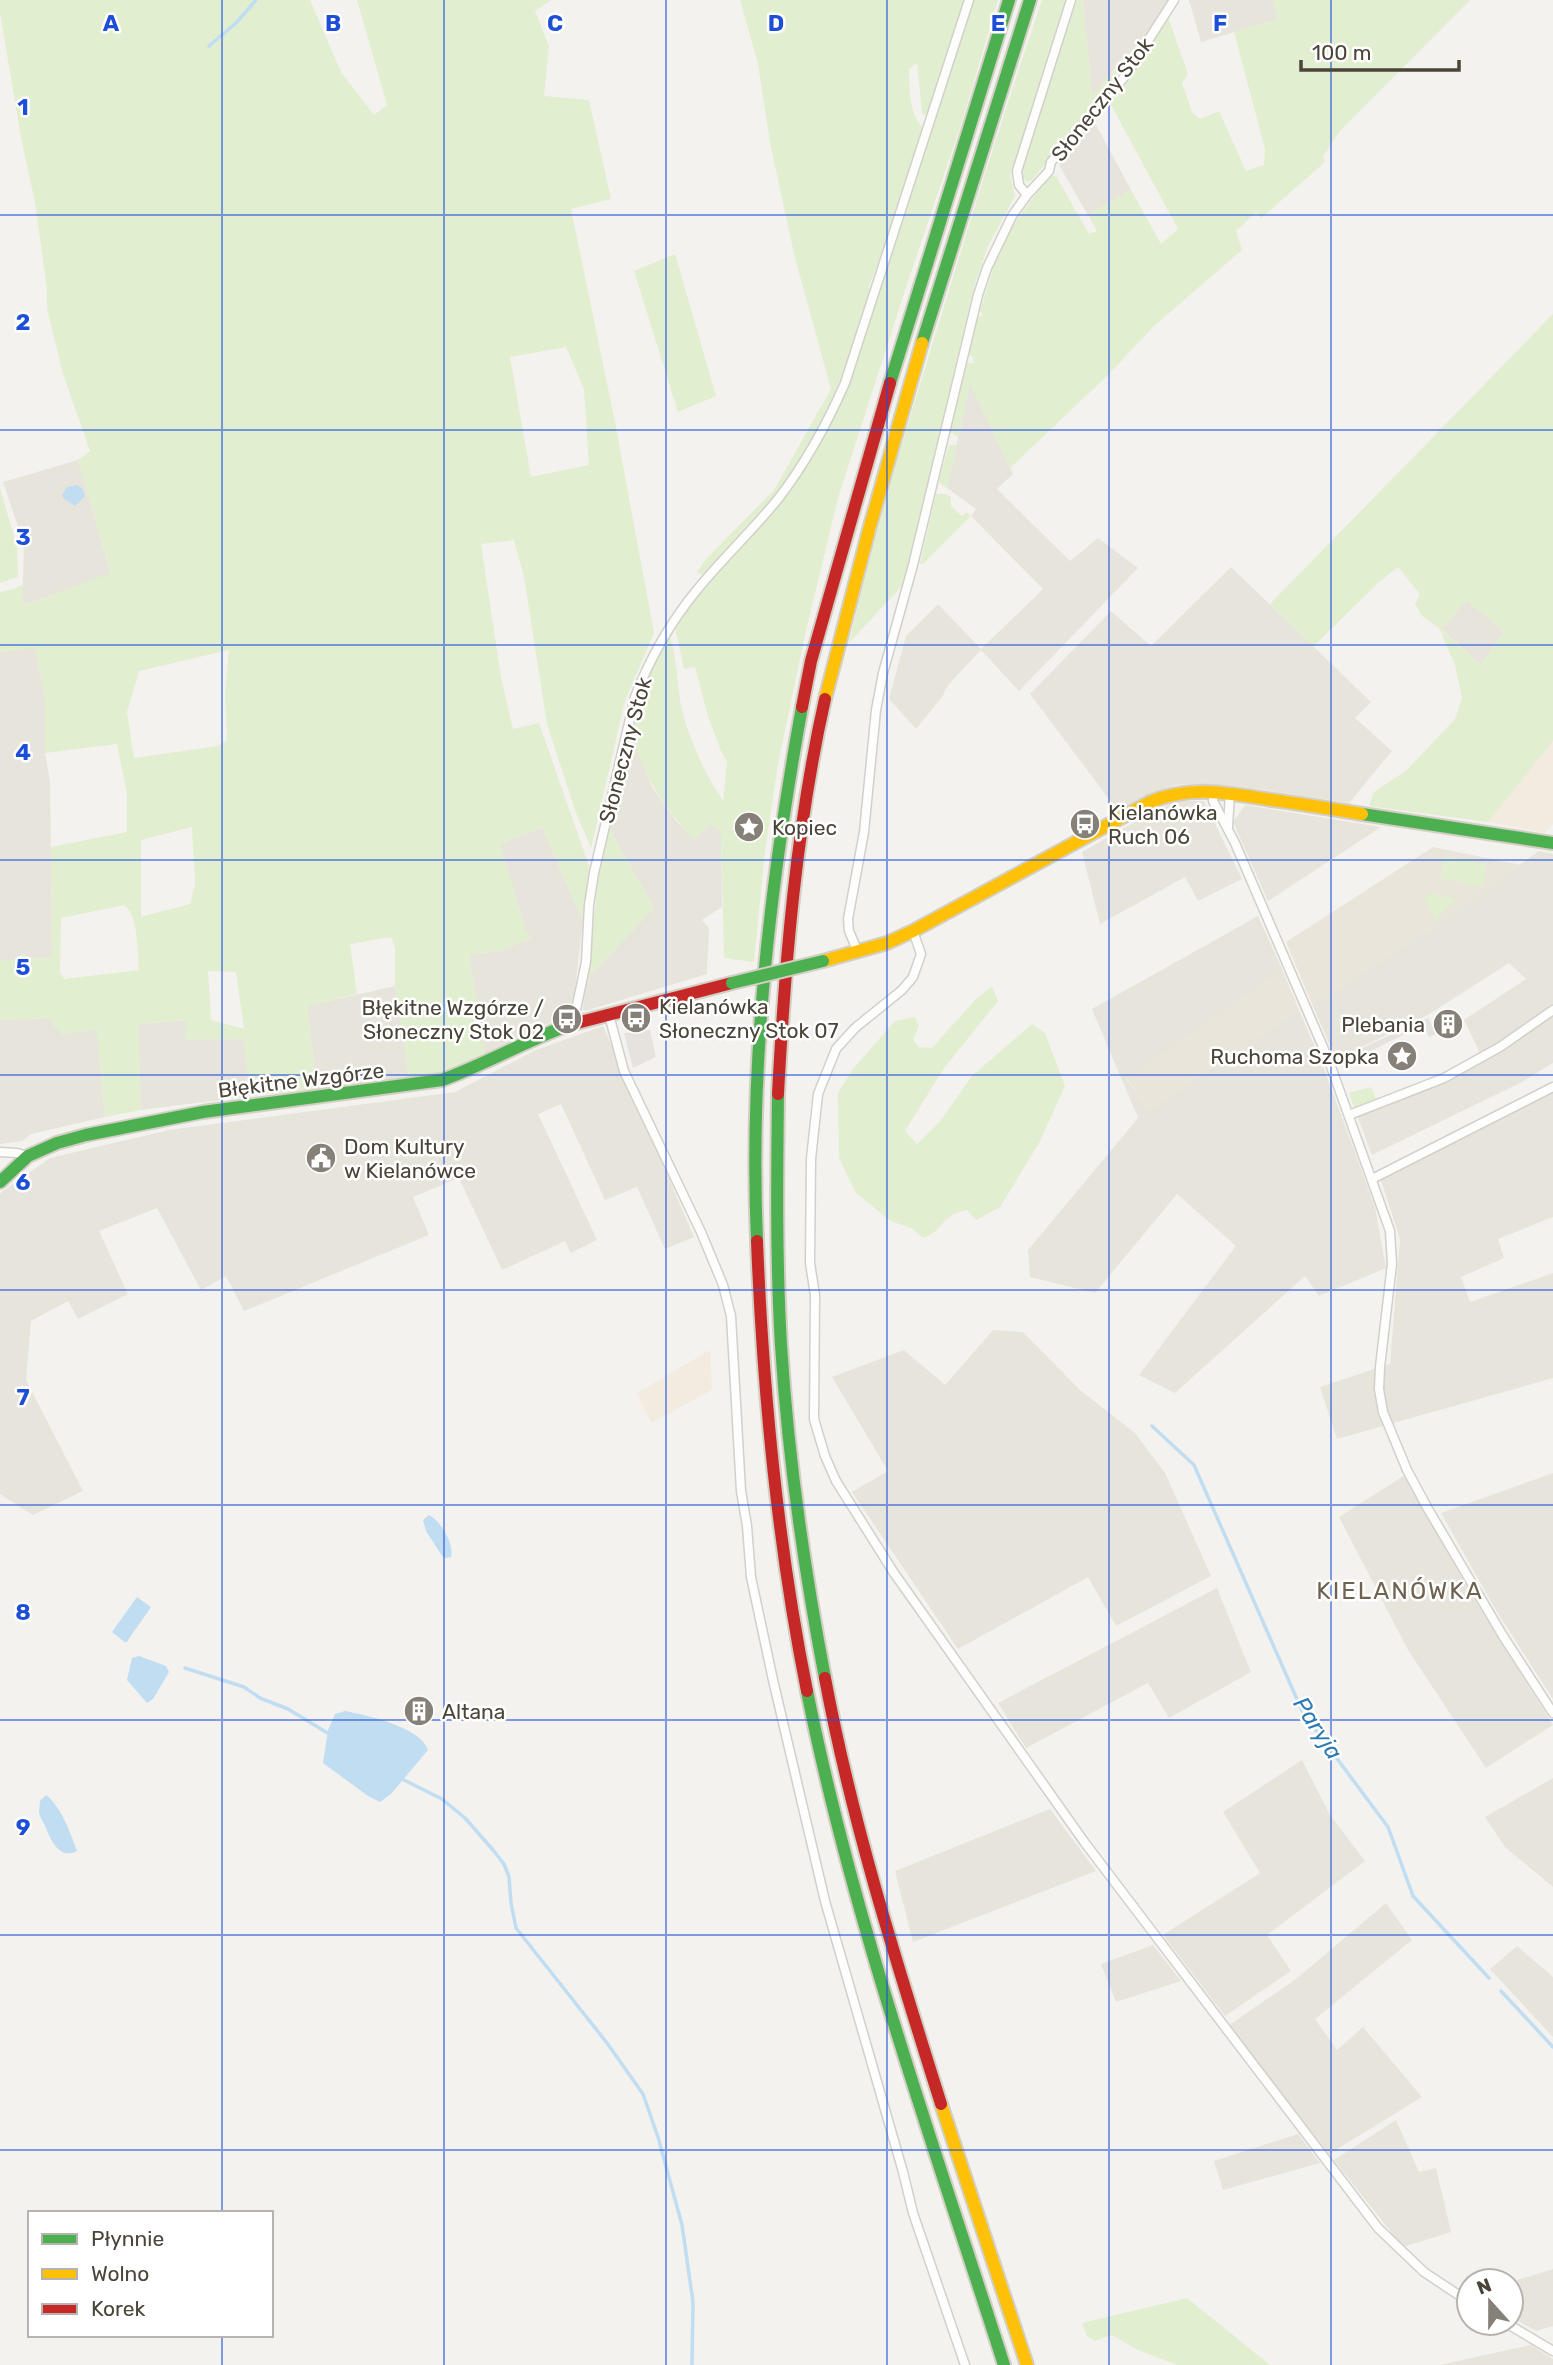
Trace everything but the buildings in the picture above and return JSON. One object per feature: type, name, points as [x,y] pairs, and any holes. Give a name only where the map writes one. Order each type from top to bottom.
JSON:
[{"type":"main road","points":[[1004,2365],[908,2070],[839,1836],[819,1756],[792,1619],[769,1448],[756,1268],[755,1109],[773,891],[785,802],[809,671],[905,327],[1009,0]]},
{"type":"main road","points":[[1027,2365],[988,2254],[890,1939],[857,1826],[834,1726],[811,1608],[787,1437],[778,1312],[776,1188],[778,1085],[793,904],[808,790],[830,674],[927,326],[1030,0]]},
{"type":"main road","name":"Błękitne Wzgórze","points":[[0,1182],[28,1156],[57,1143],[86,1135],[203,1112],[442,1080],[470,1070],[531,1039],[573,1024],[858,952],[913,932],[1150,802],[1180,791],[1230,793],[1553,843]]},
{"type":"street","name":"Słoneczny Stok","points":[[573,1024],[586,962],[589,905],[599,847],[628,722],[645,671],[675,619],[696,591],[778,498],[832,414],[845,383],[969,0]]},
{"type":"street","points":[[1027,195],[1019,184],[1017,171],[1071,0]]},
{"type":"street","name":"Słoneczny Stok","points":[[858,952],[849,931],[848,919],[864,832],[876,710],[883,673],[917,552],[978,295],[999,240],[1027,195],[1049,171],[1051,162],[1126,75],[1174,0]]},
{"type":"street","points":[[1213,791],[1213,801],[1329,1061],[1390,1231],[1390,1293],[1380,1367],[1383,1412],[1407,1470],[1428,1509],[1497,1626],[1553,1713]]},
{"type":"street","points":[[1228,830],[1230,793]]},
{"type":"street","points":[[913,932],[921,954],[913,977],[902,990],[855,1028],[836,1049],[818,1094],[811,1159],[810,1263],[816,1308],[814,1419],[825,1456],[836,1481],[894,1573],[1085,1843],[1161,1944],[1378,2228],[1424,2272],[1455,2293]]},
{"type":"street","points":[[1349,1115],[1444,1078],[1500,1047],[1553,1010]]},
{"type":"street","points":[[609,1015],[624,1071],[701,1232],[723,1285],[731,1316],[741,1492],[751,1577],[772,1680],[825,1901],[913,2213],[965,2365]]},
{"type":"street","points":[[1372,1179],[1553,1087]]},
{"type":"street","points":[[0,1152],[28,1156]]},
{"type":"street","points":[[1525,2334],[1553,2351]]},
{"type":"shaded area","points":[[1083,0],[1171,0],[1148,36],[1116,67],[1092,97]]},
{"type":"shaded area","points":[[1189,0],[1273,0],[1278,19],[1201,42]]},
{"type":"shaded area","points":[[1094,121],[1131,190],[1088,215],[1059,165]]},
{"type":"shaded area","points":[[970,383],[1013,474],[997,489],[1070,561],[1098,538],[1138,568],[1019,691],[981,650],[948,685],[942,697],[916,729],[889,699],[906,636],[938,604],[981,649],[1043,589],[971,516],[976,509],[947,488]]},
{"type":"shaded area","points":[[78,460],[111,574],[22,606],[24,545],[3,482]]},
{"type":"shaded area","points":[[1231,567],[1371,702],[1355,718],[1392,751],[1349,803],[1237,786],[1198,784],[1176,785],[1118,811],[1030,694],[1111,611],[1151,646]]},
{"type":"shaded area","points":[[1467,600],[1504,632],[1481,665],[1441,629]]},
{"type":"shaded area","points":[[35,647],[45,698],[45,753],[50,781],[52,957],[0,961],[0,652]]},
{"type":"shaded area","points":[[631,718],[640,756],[652,787],[676,821],[694,839],[710,823],[721,831],[722,907],[702,920],[709,928],[707,974],[585,1011],[585,991],[590,975],[654,908],[607,825]]},
{"type":"shaded area","points":[[1553,741],[1553,824],[1545,833],[1488,822]]},
{"type":"shaded area","points":[[1177,801],[1204,801],[1242,879],[1198,901],[1185,877],[1100,924],[1082,852]]},
{"type":"shaded area","points":[[1245,805],[1381,827],[1268,901],[1233,822]]},
{"type":"shaded area","points":[[542,827],[583,921],[574,996],[566,1015],[485,1053],[469,954],[500,951],[531,938],[525,929],[500,844]]},
{"type":"shaded area","points":[[1433,847],[1521,865],[1433,927],[1312,1004],[1286,942]]},
{"type":"shaded area","points":[[1539,851],[1553,854],[1553,1063],[1520,1083],[1372,1155],[1355,1110],[1457,1067],[1480,1053],[1464,1020],[1526,979],[1509,963],[1428,1015],[1336,1059],[1312,1004],[1433,927]]},
{"type":"shaded area","points":[[1258,916],[1283,971],[1126,1079],[1150,1109],[1299,1010],[1323,1066],[1375,1207],[1386,1268],[1319,1296],[1305,1276],[1175,1393],[1139,1375],[1236,1246],[1177,1194],[1095,1293],[1030,1277],[1028,1250],[1138,1118],[1092,1009]]},
{"type":"shaded area","points":[[1283,971],[1299,1010],[1150,1109],[1126,1078]]},
{"type":"shaded area","points":[[395,986],[409,1076],[317,1089],[307,1006]]},
{"type":"shaded area","points":[[48,1018],[62,1034],[97,1029],[105,1117],[31,1134],[22,1141],[0,1144],[0,1020]]},
{"type":"shaded area","points":[[1428,1018],[1436,1034],[1429,1037],[1423,1025],[1341,1066],[1338,1059]]},
{"type":"shaded area","points":[[187,1020],[186,1040],[244,1039],[251,1096],[141,1110],[138,1024]]},
{"type":"shaded area","points":[[603,1026],[694,1237],[665,1249],[637,1187],[605,1200],[561,1104],[538,1114],[597,1240],[571,1253],[565,1241],[502,1270],[459,1178],[413,1197],[429,1235],[244,1311],[226,1276],[201,1290],[157,1208],[99,1231],[128,1294],[78,1319],[68,1301],[31,1321],[26,1380],[83,1491],[33,1515],[0,1494],[0,1194],[3,1191],[50,1158],[169,1130],[455,1092],[536,1050]]},
{"type":"shaded area","points":[[650,1030],[656,1057],[633,1068],[624,1033]]},
{"type":"shaded area","points":[[1553,1088],[1553,1217],[1498,1239],[1504,1258],[1461,1277],[1470,1302],[1553,1273],[1553,1378],[1337,1439],[1320,1387],[1390,1364],[1400,1239],[1381,1180]]},
{"type":"shaded area","points":[[993,1330],[1023,1332],[1080,1390],[1135,1433],[1165,1473],[1211,1576],[1116,1626],[1088,1577],[958,1649],[852,1492],[888,1471],[832,1377],[904,1350],[945,1385]]},
{"type":"shaded area","points":[[710,1350],[712,1390],[651,1423],[637,1393]]},
{"type":"shaded area","points":[[1553,1473],[1553,1699],[1497,1612],[1441,1513]]},
{"type":"shaded area","points":[[1405,1475],[1479,1607],[1553,1725],[1486,1768],[1408,1650],[1339,1517]]},
{"type":"shaded area","points":[[1217,1588],[1251,1672],[1169,1718],[1148,1683],[1026,1748],[998,1703]]},
{"type":"shaded area","points":[[1302,1760],[1330,1815],[1365,1861],[1267,1935],[1291,1971],[1225,2016],[1163,1935],[1260,1873],[1223,1812]]},
{"type":"shaded area","points":[[1553,1778],[1553,1887],[1505,1847],[1485,1817]]},
{"type":"shaded area","points":[[1050,1809],[1096,1871],[913,1942],[895,1871]]},
{"type":"shaded area","points":[[1386,1903],[1412,1940],[1315,2019],[1337,2050],[1363,2027],[1422,2097],[1329,2154],[1228,2026],[1296,1979]]},
{"type":"shaded area","points":[[1153,1945],[1181,1981],[1116,2002],[1101,1964]]},
{"type":"shaded area","points":[[1517,1946],[1553,1977],[1553,2037],[1490,1969]]},
{"type":"shaded area","points":[[1396,2120],[1419,2172],[1436,2168],[1451,2232],[1403,2247],[1334,2160]]},
{"type":"shaded area","points":[[1298,2134],[1320,2163],[1223,2190],[1214,2161]]},
{"type":"shaded area","points":[[1553,2269],[1553,2326],[1536,2331],[1525,2325],[1525,2278]]},
{"type":"shaded area","points":[[1531,2345],[1553,2359],[1553,2365],[1440,2365]]},
{"type":"green space","points":[[0,0],[310,0],[341,72],[374,115],[387,105],[357,0],[551,0],[535,11],[549,46],[544,96],[589,100],[611,199],[571,209],[615,422],[654,633],[625,701],[591,848],[576,813],[547,724],[524,577],[514,540],[481,544],[501,677],[513,729],[539,723],[589,866],[583,921],[542,827],[500,844],[525,929],[531,938],[500,951],[469,954],[485,1053],[458,1066],[439,1073],[409,1076],[395,986],[395,948],[391,937],[350,944],[357,994],[307,1006],[317,1089],[251,1096],[243,1039],[185,1040],[186,1020],[138,1024],[141,1110],[105,1117],[97,1030],[62,1034],[48,1018],[0,1020],[0,961],[52,957],[51,847],[127,832],[127,794],[117,744],[45,753],[45,698],[35,648],[0,652],[0,592],[23,584],[23,606],[111,573],[78,460],[90,451],[63,374],[47,309],[47,289],[35,202],[0,13]],"holes":[[[566,347],[584,389],[589,465],[531,477],[510,357]],[[229,650],[225,692],[227,740],[218,746],[134,758],[127,712],[139,671]],[[192,827],[195,884],[190,904],[141,917],[141,840]],[[125,905],[135,927],[139,970],[64,979],[60,972],[61,918]],[[208,971],[236,972],[244,1029],[211,1020]]]},
{"type":"green space","points":[[740,0],[964,0],[932,105],[925,116],[922,113],[917,63],[909,69],[912,107],[922,127],[919,141],[834,396],[810,445],[779,491],[752,524],[703,575],[697,572],[706,559],[774,490],[831,389],[795,258],[770,143],[758,64]]},
{"type":"green space","points":[[973,0],[998,0],[961,125],[838,498],[778,764],[765,851],[754,962],[724,958],[721,831],[709,824],[694,840],[672,815],[644,769],[634,736],[633,712],[647,678],[670,636],[681,706],[688,730],[704,768],[723,800],[727,762],[708,716],[695,667],[684,669],[675,627],[704,587],[791,487],[829,426],[861,349]]},
{"type":"green space","points":[[1042,0],[1068,0],[1010,175],[1015,196],[988,246],[974,287],[904,584],[849,643],[910,418]]},
{"type":"green space","points":[[1077,0],[1083,0],[1092,96],[1123,60],[1125,66],[1032,180],[1027,182],[1022,168]]},
{"type":"green space","points":[[1273,0],[1470,0],[1339,132],[1323,157],[1325,162],[1261,218],[1256,212],[1236,231],[1242,250],[1154,326],[1110,373],[1010,468],[970,384],[958,437],[950,432],[967,363],[974,363],[973,357],[969,355],[978,316],[983,316],[980,310],[995,263],[1009,231],[1049,176],[1056,176],[1089,234],[1097,231],[1088,215],[1131,190],[1161,244],[1178,229],[1110,103],[1127,82],[1168,17],[1188,74],[1182,83],[1192,112],[1200,119],[1219,111],[1246,171],[1264,165],[1265,149],[1234,32],[1278,19]]},
{"type":"green space","points":[[675,254],[716,396],[678,412],[634,271]]},
{"type":"green space","points":[[1553,314],[1553,741],[1488,822],[1369,806],[1374,792],[1407,770],[1455,719],[1462,698],[1455,665],[1439,628],[1422,616],[1415,604],[1420,594],[1398,567],[1313,647],[1270,604]],"holes":[[[1467,600],[1504,632],[1481,665],[1441,630]]]},
{"type":"green space","points":[[949,445],[957,445],[947,488],[939,480]]},
{"type":"green space","points":[[0,488],[17,547],[18,577],[0,583]]},
{"type":"green space","points":[[936,494],[951,497],[951,506],[962,516],[967,512],[971,516],[920,564]]},
{"type":"green space","points":[[607,825],[654,908],[588,980],[598,877]]},
{"type":"green space","points":[[1444,856],[1487,864],[1483,887],[1440,879]]},
{"type":"green space","points":[[1432,892],[1456,900],[1435,920],[1424,899]]},
{"type":"green space","points":[[992,986],[998,1001],[944,1068],[905,1131],[917,1144],[941,1120],[972,1076],[1032,1024],[1045,1033],[1065,1086],[1039,1143],[1000,1207],[976,1220],[967,1210],[958,1212],[923,1238],[913,1229],[891,1221],[856,1193],[839,1158],[838,1093],[853,1069],[895,1021],[915,1017],[919,1026],[913,1040],[919,1047],[932,1048],[976,999]]},
{"type":"green space","points":[[1371,1087],[1377,1101],[1355,1110],[1349,1093]]},
{"type":"green space","points":[[1187,2298],[1270,2365],[1177,2365],[1136,2349],[1112,2335],[1095,2341],[1087,2336],[1082,2323]]},
{"type":"water","points":[[77,485],[82,488],[85,496],[75,506],[62,495],[67,487]]},
{"type":"water","points":[[429,1515],[446,1533],[451,1546],[451,1557],[442,1556],[426,1531],[423,1520]]},
{"type":"water","points":[[137,1597],[151,1607],[126,1643],[112,1632]]},
{"type":"water","points":[[139,1656],[166,1666],[169,1672],[153,1699],[147,1703],[127,1680],[132,1658]]},
{"type":"water","points":[[345,1711],[392,1723],[415,1735],[428,1750],[391,1794],[380,1802],[323,1763],[328,1730],[335,1714]]},
{"type":"water","points":[[46,1795],[61,1813],[77,1851],[61,1851],[51,1838],[39,1812],[40,1801]]},
{"type":"waterway","points":[[209,46],[236,23],[256,0]]},
{"type":"waterway","name":"Paryja","points":[[1152,1426],[1194,1465],[1303,1713],[1388,1827],[1413,1896],[1489,1978]]},
{"type":"waterway","points":[[185,1668],[244,1687],[331,1735]]},
{"type":"waterway","points":[[400,1778],[442,1799],[465,1818],[504,1864],[509,1877],[516,1928],[607,2043],[643,2094],[658,2137],[682,2225],[693,2302],[692,2365]]},
{"type":"waterway","name":"Paryja","points":[[1501,1991],[1553,2047]]},
{"type":"traffic: fast","points":[[890,383],[1009,0]]},
{"type":"traffic: fast","points":[[922,343],[1030,0]]},
{"type":"traffic: fast","points":[[757,1241],[756,1107],[764,973],[780,840],[802,707]]},
{"type":"traffic: fast","points":[[1362,814],[1553,843]]},
{"type":"traffic: fast","points":[[732,983],[823,961]]},
{"type":"traffic: fast","points":[[0,1182],[28,1156],[57,1143],[203,1112],[442,1080],[569,1025]]},
{"type":"traffic: fast","points":[[778,1094],[779,1314],[784,1387],[798,1512],[825,1678]]},
{"type":"traffic: fast","points":[[807,1691],[847,1862],[871,1947],[1004,2365]]},
{"type":"traffic: slow","points":[[825,699],[922,343]]},
{"type":"traffic: slow","points":[[823,961],[887,943],[913,931],[1150,802],[1165,797],[1196,792],[1226,793],[1362,814]]},
{"type":"traffic: slow","points":[[941,2104],[1027,2365]]},
{"type":"traffic: jam","points":[[802,707],[811,661],[890,383]]},
{"type":"traffic: jam","points":[[778,1094],[793,895],[806,797],[825,699]]},
{"type":"traffic: jam","points":[[569,1025],[732,983]]},
{"type":"traffic: jam","points":[[757,1241],[773,1467],[787,1579],[807,1691]]},
{"type":"traffic: jam","points":[[825,1678],[862,1840],[941,2104]]},
{"type":"place","name":"Kielanówka Ruch 06","points":[[1085,824]]},
{"type":"place","name":"Kopiec","points":[[749,827]]},
{"type":"place","name":"Kielanówka Słoneczny Stok 07","points":[[636,1018]]},
{"type":"place","name":"Błękitne Wzgórze / Słoneczny Stok 02","points":[[567,1019]]},
{"type":"place","name":"Plebania","points":[[1448,1024]]},
{"type":"place","name":"Ruchoma Szopka","points":[[1402,1056]]},
{"type":"place","name":"Dom Kultury w Kielanówce","points":[[321,1158]]},
{"type":"place","name":"Altana","points":[[419,1711]]},
{"type":"district","name":"KIELANÓWKA","points":[[1400,1591]]}]
